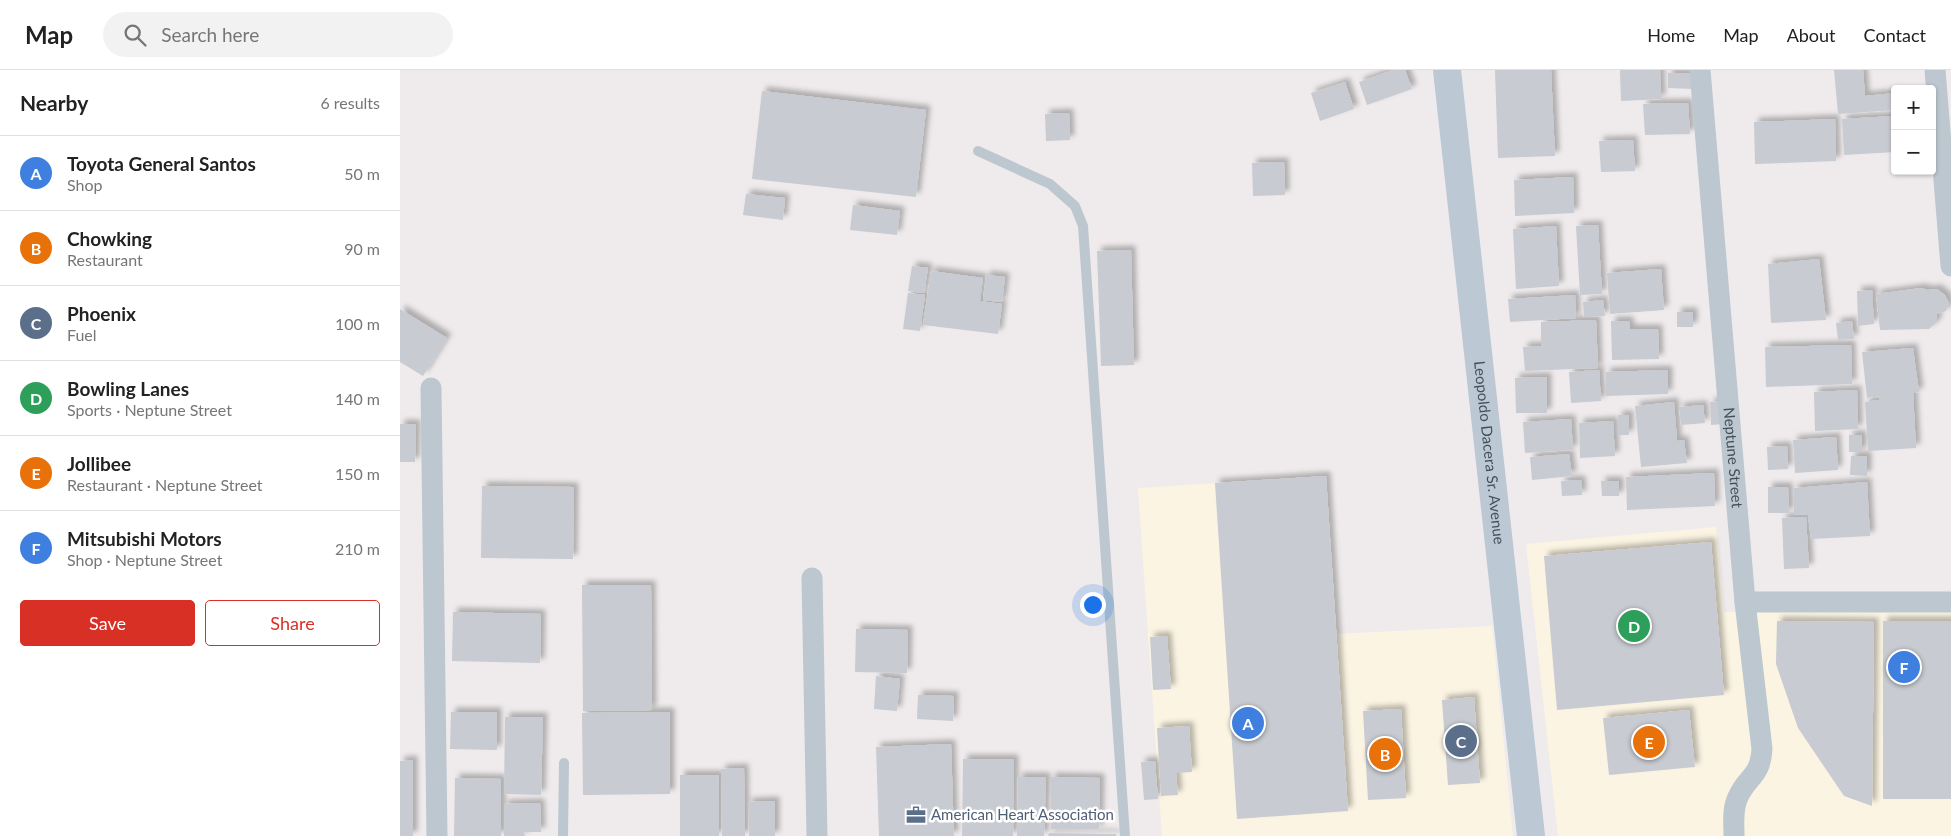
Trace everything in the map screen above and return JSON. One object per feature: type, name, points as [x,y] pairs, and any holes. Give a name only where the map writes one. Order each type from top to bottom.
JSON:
[{"type":"main road","name":"Leopoldo Dacera Sr. Avenue","points":[[1447,70],[1532,836]]},
{"type":"street","name":"Neptune Street","points":[[1700,70],[1745,602],[1762,749],[1761,762],[1756,773],[1738,796],[1734,806],[1734,836]]},
{"type":"street","points":[[1935,70],[1951,266]]},
{"type":"street","points":[[430,388],[437,836]]},
{"type":"street","points":[[812,578],[817,836]]},
{"type":"street","points":[[1745,602],[1951,602]]},
{"type":"lane","points":[[978,151],[1050,184],[1075,206],[1083,226],[1125,836]]},
{"type":"lane","points":[[564,763],[564,836]]},
{"type":"shaded area","points":[[1326,476],[1337,634],[1492,626],[1513,836],[1162,836],[1138,488]]},
{"type":"shaded area","points":[[1716,527],[1724,612],[1951,611],[1951,836],[1558,836],[1526,544]]},
{"type":"building","points":[[1393,70],[1405,70],[1412,89],[1367,105],[1359,82]]},
{"type":"building","points":[[1495,70],[1551,70],[1555,156],[1498,158]]},
{"type":"building","points":[[1620,70],[1660,70],[1661,99],[1621,101]]},
{"type":"building","points":[[1834,70],[1863,70],[1865,96],[1891,93],[1891,110],[1838,114]]},
{"type":"building","points":[[1668,73],[1694,74],[1693,89],[1668,88]]},
{"type":"building","points":[[1345,82],[1354,109],[1320,121],[1311,93]]},
{"type":"building","points":[[762,91],[926,110],[916,197],[752,179]]},
{"type":"building","points":[[1688,103],[1690,134],[1645,135],[1643,104]]},
{"type":"building","points":[[1069,113],[1070,140],[1046,141],[1045,114]]},
{"type":"building","points":[[1891,116],[1891,152],[1844,155],[1842,119]]},
{"type":"building","points":[[1835,119],[1836,161],[1755,164],[1754,122]]},
{"type":"building","points":[[1633,140],[1635,171],[1601,172],[1599,141]]},
{"type":"building","points":[[1284,162],[1285,195],[1253,196],[1252,163]]},
{"type":"building","points":[[1573,177],[1574,213],[1515,216],[1514,180]]},
{"type":"building","points":[[746,194],[785,198],[783,220],[743,215]]},
{"type":"building","points":[[853,205],[900,211],[897,235],[850,230]]},
{"type":"building","points":[[1598,225],[1602,294],[1580,295],[1576,226]]},
{"type":"building","points":[[1556,226],[1559,286],[1516,289],[1513,229]]},
{"type":"building","points":[[1131,250],[1134,365],[1101,366],[1097,251]]},
{"type":"building","points":[[1819,259],[1826,320],[1771,323],[1768,264]]},
{"type":"building","points":[[912,266],[928,268],[924,293],[908,291]]},
{"type":"building","points":[[1661,269],[1664,310],[1610,314],[1607,273]]},
{"type":"building","points":[[931,271],[983,278],[980,301],[1002,304],[998,334],[923,325]]},
{"type":"building","points":[[986,275],[1005,277],[1002,302],[983,300]]},
{"type":"building","points":[[1921,288],[1928,290],[1937,289],[1945,295],[1949,303],[1946,311],[1937,314],[1937,322],[1929,329],[1880,330],[1876,294]]},
{"type":"building","points":[[1872,290],[1874,324],[1858,326],[1857,291]]},
{"type":"building","points":[[908,293],[925,295],[920,331],[903,329]]},
{"type":"building","points":[[1575,295],[1576,318],[1510,322],[1508,299]]},
{"type":"building","points":[[1603,300],[1605,316],[1584,317],[1583,302]]},
{"type":"building","points":[[400,309],[447,338],[423,376],[400,362]]},
{"type":"building","points":[[1677,312],[1693,312],[1693,327],[1677,327]]},
{"type":"building","points":[[1596,320],[1598,368],[1525,371],[1523,347],[1541,346],[1541,322]]},
{"type":"building","points":[[1611,321],[1629,321],[1630,329],[1658,329],[1659,359],[1612,360]]},
{"type":"building","points":[[1852,321],[1854,339],[1838,340],[1836,323]]},
{"type":"building","points":[[1851,345],[1852,384],[1766,387],[1765,347]]},
{"type":"building","points":[[1913,348],[1919,392],[1913,393],[1916,448],[1868,451],[1865,402],[1880,400],[1879,396],[1867,398],[1862,352]]},
{"type":"building","points":[[1599,370],[1601,401],[1571,403],[1569,372]]},
{"type":"building","points":[[1668,370],[1668,394],[1606,396],[1606,372]]},
{"type":"building","points":[[1547,377],[1547,413],[1516,413],[1515,378]]},
{"type":"building","points":[[1857,390],[1858,429],[1815,431],[1814,392]]},
{"type":"building","points":[[1723,401],[1724,424],[1711,425],[1710,402]]},
{"type":"building","points":[[1674,402],[1677,441],[1684,440],[1687,463],[1641,467],[1635,406]]},
{"type":"building","points":[[1703,405],[1705,423],[1681,425],[1679,407]]},
{"type":"building","points":[[1618,415],[1629,415],[1629,435],[1618,435]]},
{"type":"building","points":[[1571,419],[1573,450],[1525,453],[1523,422]]},
{"type":"building","points":[[1613,421],[1615,456],[1580,458],[1579,423]]},
{"type":"building","points":[[400,424],[416,424],[415,462],[400,462]]},
{"type":"building","points":[[1849,435],[1862,435],[1862,452],[1849,452]]},
{"type":"building","points":[[1836,437],[1838,470],[1795,473],[1793,440]]},
{"type":"building","points":[[1787,446],[1788,469],[1768,470],[1767,447]]},
{"type":"building","points":[[1569,454],[1572,476],[1532,480],[1530,457]]},
{"type":"building","points":[[1851,456],[1867,456],[1867,476],[1850,475]]},
{"type":"building","points":[[1714,473],[1715,506],[1627,510],[1626,477]]},
{"type":"building","points":[[1326,476],[1348,811],[1237,819],[1215,483]]},
{"type":"building","points":[[1581,480],[1582,495],[1562,496],[1561,481]]},
{"type":"building","points":[[1601,481],[1619,481],[1619,496],[1602,496]]},
{"type":"building","points":[[1867,482],[1870,536],[1811,539],[1808,515],[1794,515],[1794,488]]},
{"type":"building","points":[[482,486],[574,487],[573,559],[481,558]]},
{"type":"building","points":[[1768,487],[1788,487],[1789,513],[1768,513]]},
{"type":"building","points":[[1806,517],[1809,568],[1784,569],[1782,518]]},
{"type":"building","points":[[1711,542],[1724,695],[1557,710],[1544,556]]},
{"type":"building","points":[[582,585],[651,585],[652,710],[583,711]]},
{"type":"building","points":[[453,612],[541,614],[540,663],[452,661]]},
{"type":"building","points":[[1777,621],[1874,622],[1872,806],[1844,796],[1798,728],[1776,664]]},
{"type":"building","points":[[1883,621],[1951,621],[1951,799],[1883,799]]},
{"type":"building","points":[[856,629],[908,630],[907,673],[855,672]]},
{"type":"building","points":[[1167,636],[1171,689],[1153,690],[1150,637]]},
{"type":"building","points":[[876,676],[900,679],[897,711],[874,709]]},
{"type":"building","points":[[918,695],[954,696],[953,721],[917,719]]},
{"type":"building","points":[[1474,697],[1480,783],[1448,785],[1442,700]]},
{"type":"building","points":[[1401,709],[1406,798],[1368,800],[1363,711]]},
{"type":"building","points":[[1689,710],[1695,767],[1609,775],[1603,718]]},
{"type":"building","points":[[451,712],[497,712],[497,750],[450,749]]},
{"type":"building","points":[[670,712],[670,794],[583,795],[582,713]]},
{"type":"building","points":[[505,717],[543,717],[541,795],[504,794]]},
{"type":"building","points":[[1189,726],[1192,772],[1176,773],[1178,795],[1161,796],[1157,728]]},
{"type":"building","points":[[951,744],[954,836],[879,836],[876,747]]},
{"type":"building","points":[[963,759],[1014,759],[1013,836],[962,836]]},
{"type":"building","points":[[413,760],[413,836],[400,836],[400,761]]},
{"type":"building","points":[[1155,761],[1158,799],[1144,800],[1141,762]]},
{"type":"building","points":[[744,768],[745,836],[722,836],[721,769]]},
{"type":"building","points":[[680,775],[719,775],[719,836],[680,836]]},
{"type":"building","points":[[1018,777],[1046,777],[1044,836],[1017,836]]},
{"type":"building","points":[[1051,777],[1100,778],[1099,829],[1051,829]]},
{"type":"building","points":[[455,778],[501,779],[501,836],[454,836]]},
{"type":"building","points":[[775,801],[775,836],[749,836],[748,802]]},
{"type":"building","points":[[540,803],[541,832],[524,832],[525,836],[504,836],[504,804]]},
{"type":"building","points":[[1049,833],[1116,834],[1116,836],[1048,836]]},
{"type":"place","name":"Bowling Lanes","points":[[1634,626]]},
{"type":"place","name":"Mitsubishi Motors","points":[[1904,667]]},
{"type":"place","name":"Toyota General Santos","points":[[1248,723]]},
{"type":"place","name":"Phoenix","points":[[1461,741]]},
{"type":"place","name":"Jollibee","points":[[1649,742]]},
{"type":"place","name":"Chowking","points":[[1385,754]]},
{"type":"place","name":"American Heart Association","points":[[916,815]]}]
